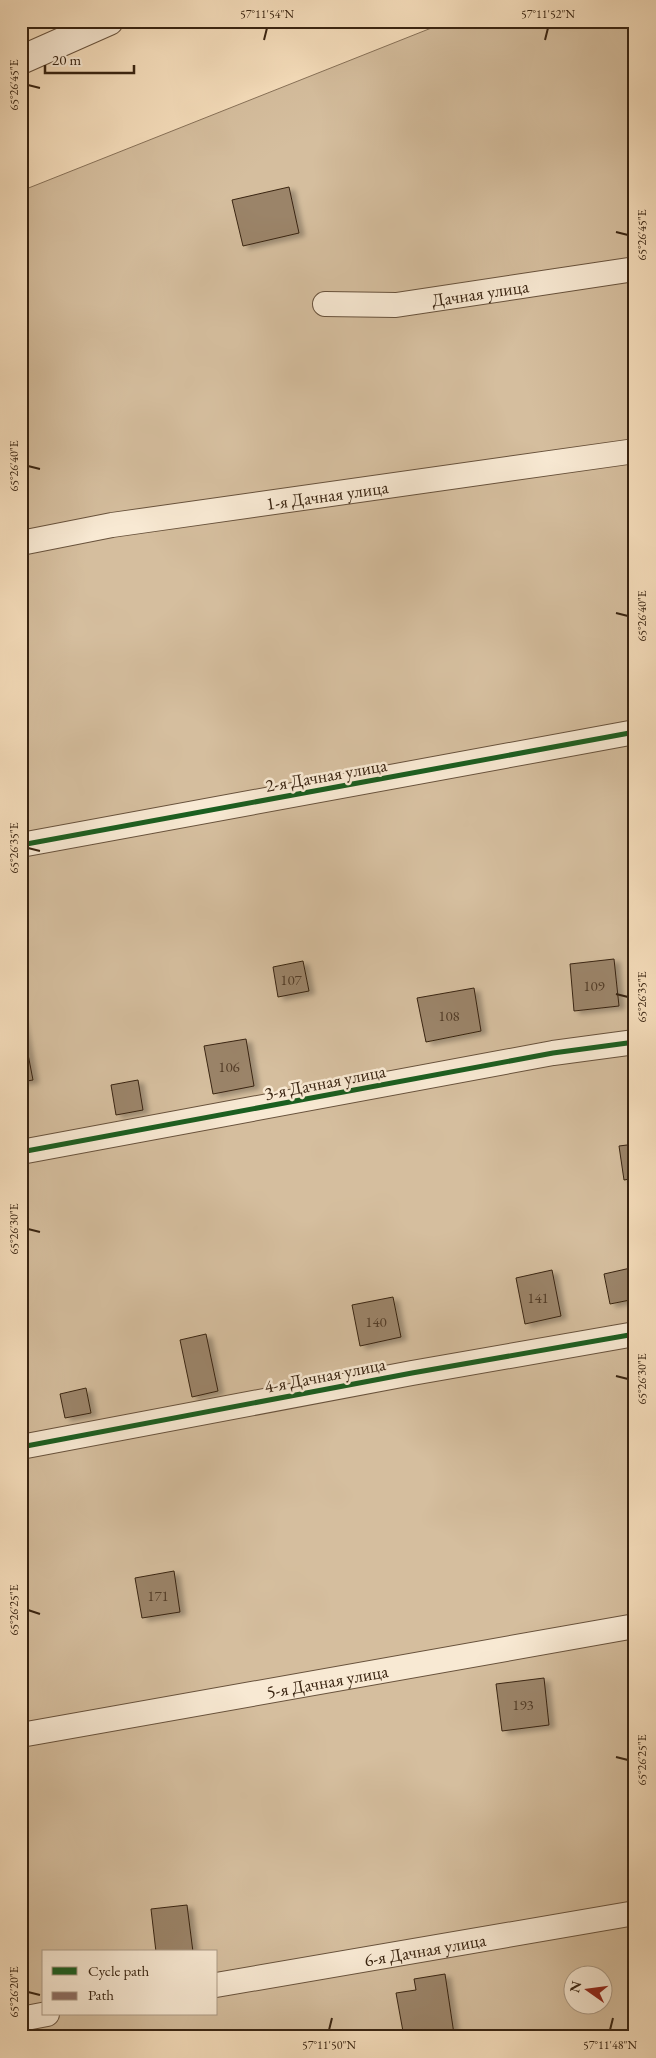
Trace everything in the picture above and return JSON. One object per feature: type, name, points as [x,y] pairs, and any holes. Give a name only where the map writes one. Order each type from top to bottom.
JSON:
[{"type":"street","points":[[21,60],[110,21]]},
{"type":"street","name":"Дачная улица","points":[[325,304],[396,305],[635,269]]},
{"type":"street","name":"1-я Дачная улица","points":[[21,543],[112,525],[635,451]]},
{"type":"street","name":"2-я Дачная улица","points":[[21,845],[635,732]]},
{"type":"street","name":"3-я Дачная улица","points":[[21,1152],[553,1053],[635,1042]]},
{"type":"street","name":"4-я Дачная улица","points":[[21,1448],[412,1373],[635,1334]]},
{"type":"street","name":"5-я Дачная улица","points":[[21,1736],[635,1626]]},
{"type":"street","name":"6-я Дачная улица","points":[[218,1985],[635,1913]]},
{"type":"street","points":[[21,2019],[42,2015]]},
{"type":"shaded area","points":[[449,21],[635,21],[635,2037],[21,2037],[21,191]]},
{"type":"building","points":[[289,187],[299,233],[243,246],[232,200]]},
{"type":"building","points":[[614,959],[619,1006],[574,1011],[570,964]]},
{"type":"building","points":[[303,961],[309,991],[278,997],[273,967]]},
{"type":"building","points":[[474,988],[481,1031],[426,1042],[417,998]]},
{"type":"building","points":[[21,1018],[33,1080],[21,1082]]},
{"type":"building","points":[[246,1039],[254,1086],[213,1094],[204,1046]]},
{"type":"building","points":[[138,1080],[143,1110],[116,1115],[111,1085]]},
{"type":"building","points":[[635,1144],[635,1178],[624,1180],[619,1146]]},
{"type":"building","points":[[635,1267],[635,1299],[610,1304],[604,1274]]},
{"type":"building","points":[[552,1270],[561,1316],[525,1324],[516,1278]]},
{"type":"building","points":[[393,1297],[401,1337],[360,1346],[352,1305]]},
{"type":"building","points":[[206,1334],[218,1391],[192,1397],[180,1340]]},
{"type":"building","points":[[86,1388],[91,1413],[65,1418],[60,1394]]},
{"type":"building","points":[[174,1571],[180,1612],[142,1618],[135,1578]]},
{"type":"building","points":[[544,1678],[549,1725],[502,1731],[496,1684]]},
{"type":"building","points":[[187,1905],[193,1950],[156,1950],[151,1909]]},
{"type":"building","points":[[445,1974],[454,2034],[437,2037],[404,2037],[396,1993],[416,1990],[414,1979]]},
{"type":"marked path","points":[[21,32],[43,21]]},
{"type":"cycle path","points":[[21,845],[635,732]]},
{"type":"cycle path","points":[[21,1152],[553,1053],[635,1042]]},
{"type":"cycle path","points":[[21,1447],[412,1373],[635,1334]]}]
